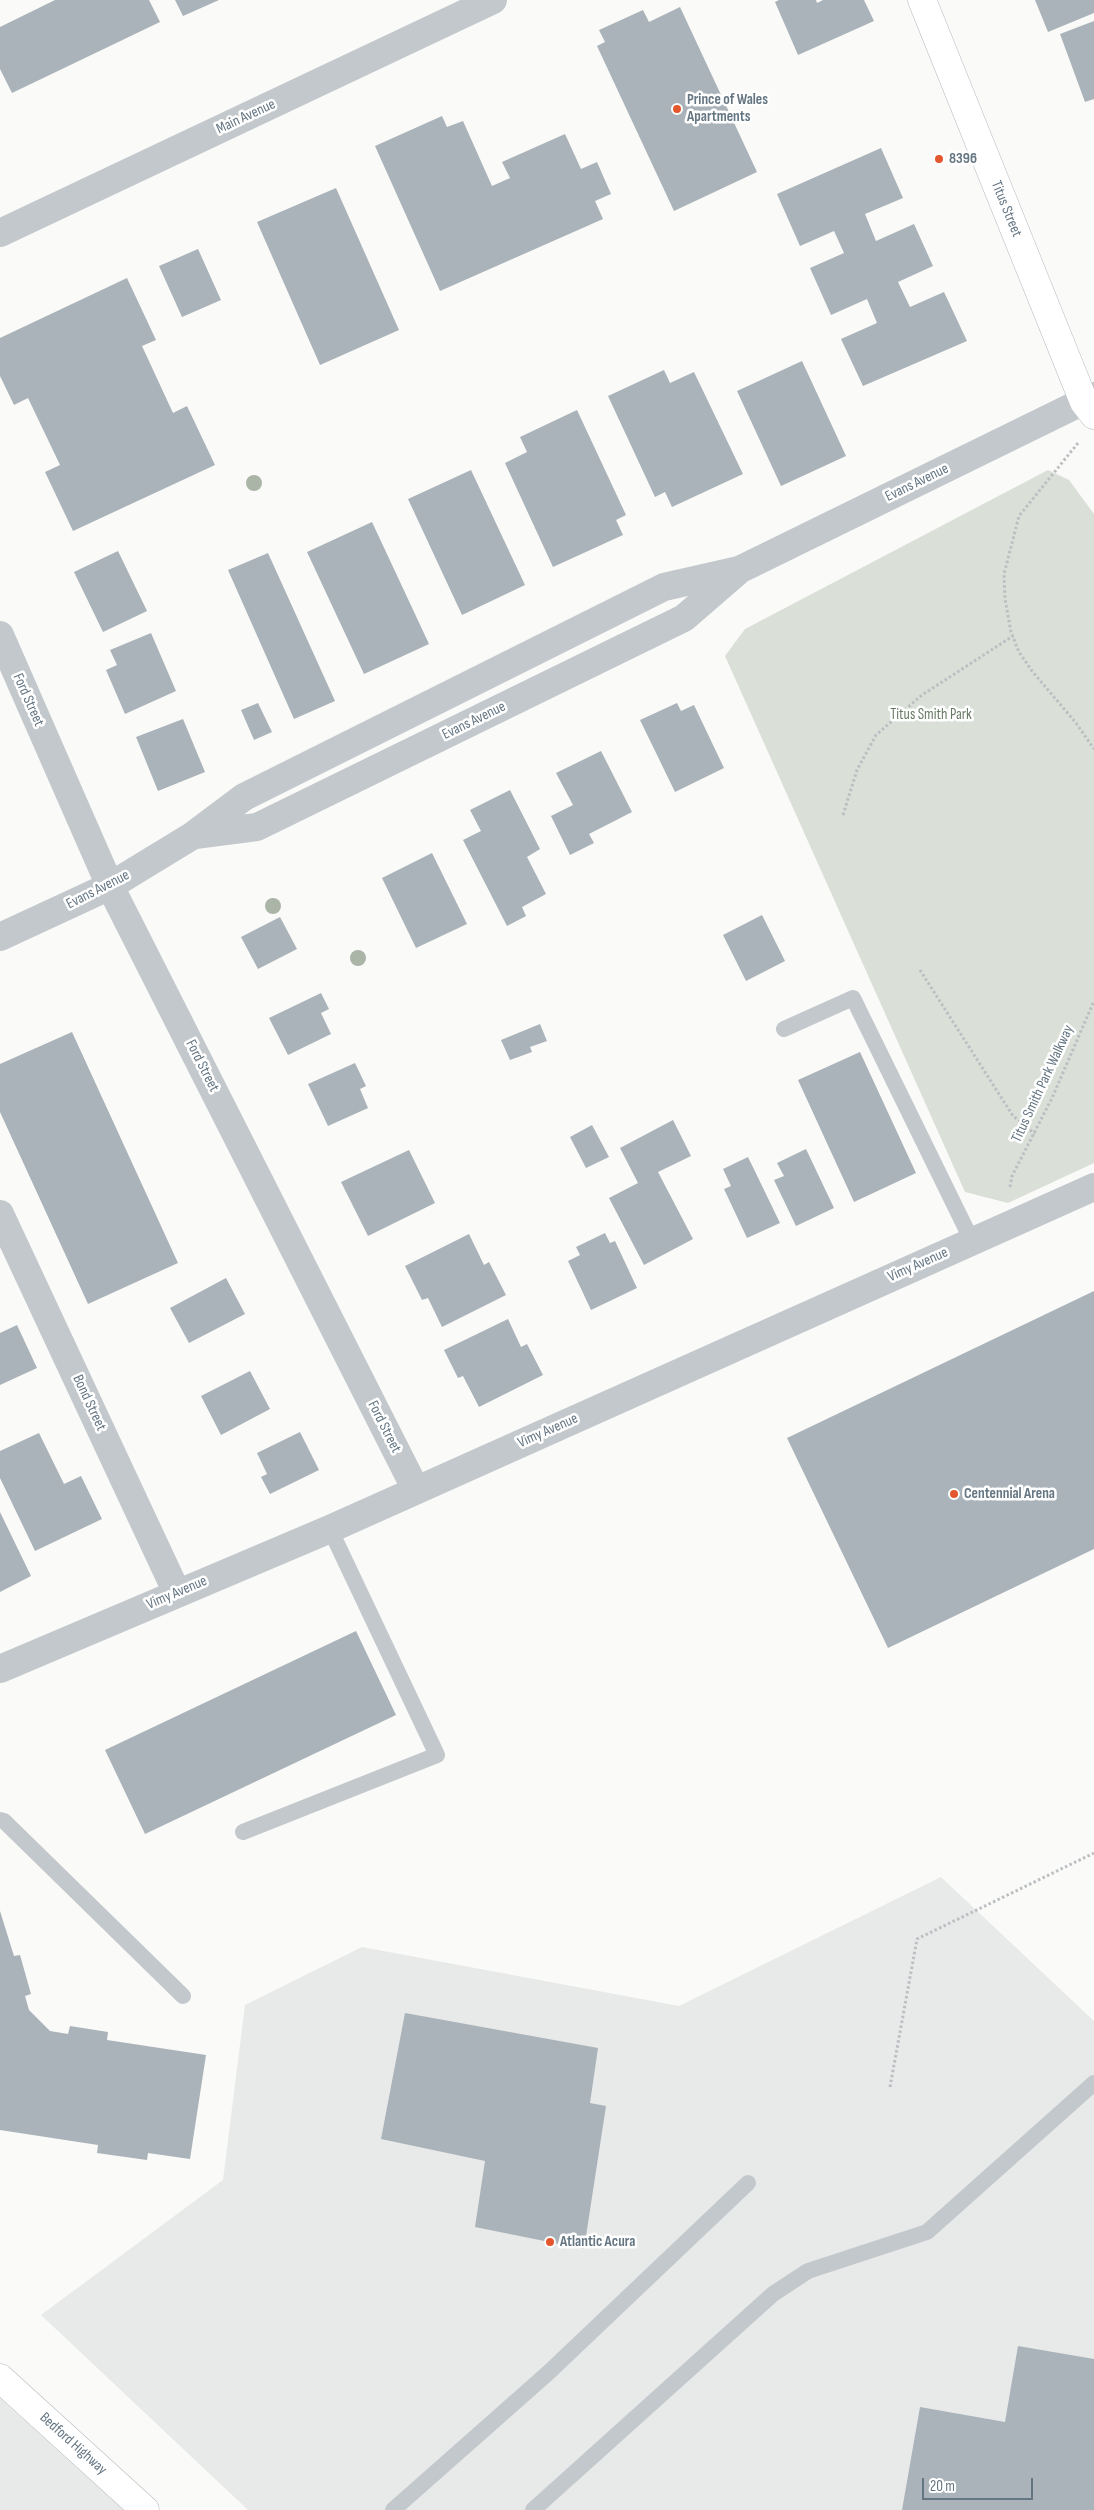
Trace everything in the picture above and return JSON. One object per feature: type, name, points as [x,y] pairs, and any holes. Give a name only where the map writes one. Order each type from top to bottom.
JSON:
[{"type":"main road","name":"Titus Street","points":[[922,0],[1088,413]]},
{"type":"main road","name":"Bedford Highway","points":[[0,2378],[145,2510]]},
{"type":"street","name":"Main Avenue","points":[[0,233],[493,0]]},
{"type":"street","name":"Evans Avenue","points":[[0,937],[110,886],[192,836],[244,797],[664,587],[739,570],[1088,413]]},
{"type":"street","name":"Evans Avenue","points":[[192,836],[256,827],[684,618],[739,570]]},
{"type":"street","name":"Ford Street","points":[[0,635],[110,886],[416,1490]]},
{"type":"street","name":"Vimy Avenue","points":[[0,1669],[177,1592],[330,1529],[1094,1187]]},
{"type":"street","name":"Bond Street","points":[[0,1214],[177,1592]]},
{"type":"lane","points":[[784,1029],[853,998],[972,1241]]},
{"type":"lane","points":[[243,1832],[437,1755],[330,1529]]},
{"type":"lane","points":[[0,1820],[4,1821],[32,1846],[183,1996]]},
{"type":"lane","points":[[533,2510],[773,2294],[808,2271],[927,2232],[1094,2083]]},
{"type":"lane","points":[[393,2510],[548,2373],[748,2182]]},
{"type":"path","points":[[1088,413],[1019,516],[1004,574],[1005,599],[1013,636],[1019,652],[1032,671],[1076,722],[1094,750]]},
{"type":"path","points":[[843,815],[857,770],[876,734],[922,694],[1013,636]]},
{"type":"path","points":[[920,970],[1013,1116],[1035,1134]]},
{"type":"path","name":"Titus Smith Park Walkway","points":[[1012,1176],[1035,1134],[1094,1001]]},
{"type":"path","points":[[890,2086],[918,1939],[1094,1853]]},
{"type":"shaded area","points":[[941,1877],[1094,2021],[1094,2510],[248,2510],[41,2315],[223,2180],[245,2005],[362,1947],[679,2006]]},
{"type":"shaded area","points":[[0,2386],[133,2510],[0,2510]]},
{"type":"green space","name":"Titus Smith Park","points":[[1048,470],[1069,480],[1094,514],[1094,1163],[1008,1203],[965,1192],[725,656],[745,629]]},
{"type":"building","points":[[55,0],[149,0],[160,22],[12,93],[0,69],[0,27]]},
{"type":"building","points":[[175,0],[219,0],[183,16]]},
{"type":"building","points":[[779,0],[816,0],[817,3],[823,0],[864,0],[874,21],[798,55],[775,2]]},
{"type":"building","points":[[1035,0],[1094,0],[1094,13],[1048,32]]},
{"type":"building","name":"Prince of Wales Apartments","points":[[680,7],[757,172],[674,211],[597,46],[605,42],[599,30],[643,10],[649,22]]},
{"type":"building","points":[[1094,21],[1094,99],[1085,102],[1060,34]]},
{"type":"building","points":[[442,116],[447,127],[463,121],[492,186],[510,178],[502,162],[565,134],[581,169],[597,162],[611,194],[595,201],[603,219],[440,291],[375,146]]},
{"type":"building","points":[[881,148],[903,198],[865,214],[876,241],[914,224],[933,266],[898,282],[910,307],[944,292],[967,341],[863,386],[841,339],[877,323],[867,299],[831,315],[810,268],[844,253],[834,231],[800,246],[777,194]]},
{"type":"building","points":[[336,188],[399,330],[320,365],[257,222]]},
{"type":"building","points":[[198,249],[221,300],[182,317],[159,266]]},
{"type":"building","points":[[127,278],[156,340],[142,346],[173,413],[187,406],[215,465],[73,531],[45,472],[60,465],[28,398],[14,405],[0,376],[0,338]]},
{"type":"building","points":[[802,361],[846,456],[781,486],[737,391]]},
{"type":"building","points":[[664,370],[670,383],[694,372],[743,474],[672,507],[665,492],[655,497],[608,396]]},
{"type":"building","points":[[577,410],[626,515],[616,520],[623,535],[553,567],[505,463],[527,452],[520,437]]},
{"type":"building","points":[[471,470],[525,585],[462,615],[408,499]]},
{"type":"building","points":[[372,522],[429,644],[364,674],[307,552]]},
{"type":"building","points":[[118,551],[147,611],[103,632],[74,572]]},
{"type":"building","points":[[268,553],[335,701],[294,719],[228,570]]},
{"type":"building","points":[[151,633],[176,691],[125,714],[106,670],[117,665],[110,650]]},
{"type":"building","points":[[258,703],[272,732],[254,740],[241,710]]},
{"type":"building","points":[[677,703],[681,711],[694,705],[724,768],[675,792],[640,720]]},
{"type":"building","points":[[183,719],[205,772],[158,791],[136,737]]},
{"type":"building","points":[[601,751],[632,812],[589,834],[594,843],[570,855],[551,816],[573,805],[556,773]]},
{"type":"building","points":[[510,790],[540,849],[527,857],[546,894],[522,907],[526,916],[507,926],[463,840],[481,831],[470,810]]},
{"type":"building","points":[[432,853],[467,924],[416,948],[382,878]]},
{"type":"building","points":[[762,915],[785,961],[746,981],[723,935]]},
{"type":"building","points":[[280,917],[297,949],[258,969],[241,937]]},
{"type":"building","points":[[321,993],[329,1009],[321,1013],[331,1034],[288,1055],[269,1018]]},
{"type":"building","points":[[540,1024],[547,1041],[530,1047],[532,1052],[510,1060],[501,1040]]},
{"type":"building","points":[[72,1032],[178,1263],[88,1304],[0,1112],[0,1064]]},
{"type":"building","points":[[860,1052],[916,1173],[854,1202],[798,1080]]},
{"type":"building","points":[[355,1063],[366,1086],[360,1089],[368,1108],[328,1126],[308,1084]]},
{"type":"building","points":[[673,1120],[691,1156],[658,1172],[693,1239],[644,1265],[609,1198],[638,1183],[620,1148]]},
{"type":"building","points":[[592,1125],[609,1157],[586,1168],[570,1137]]},
{"type":"building","points":[[806,1149],[834,1208],[796,1226],[774,1180],[784,1176],[777,1163]]},
{"type":"building","points":[[409,1150],[435,1203],[368,1236],[341,1182]]},
{"type":"building","points":[[748,1157],[780,1223],[747,1238],[724,1189],[731,1186],[723,1169]]},
{"type":"building","points":[[605,1233],[610,1243],[615,1241],[637,1288],[591,1310],[568,1261],[580,1255],[576,1247]]},
{"type":"building","points":[[469,1234],[484,1265],[489,1262],[506,1295],[442,1327],[428,1298],[422,1300],[405,1266]]},
{"type":"building","points":[[226,1278],[245,1314],[189,1343],[170,1308]]},
{"type":"building","name":"Centennial Arena","points":[[1094,1291],[1094,1549],[888,1648],[787,1438]]},
{"type":"building","points":[[508,1319],[521,1347],[527,1344],[543,1375],[479,1407],[463,1376],[458,1378],[444,1350]]},
{"type":"building","points":[[17,1325],[37,1368],[0,1385],[0,1333]]},
{"type":"building","points":[[250,1371],[270,1409],[221,1435],[201,1396]]},
{"type":"building","points":[[300,1432],[319,1470],[270,1494],[261,1477],[267,1474],[257,1453]]},
{"type":"building","points":[[39,1433],[64,1484],[81,1476],[102,1519],[35,1551],[0,1478],[0,1451]]},
{"type":"building","points":[[0,1512],[31,1576],[0,1592]]},
{"type":"building","points":[[356,1631],[396,1715],[145,1834],[105,1750]]},
{"type":"building","points":[[0,1911],[14,1956],[20,1955],[31,1994],[25,1996],[29,2010],[50,2031],[68,2034],[70,2026],[108,2032],[107,2040],[206,2055],[190,2159],[148,2153],[147,2160],[97,2153],[98,2145],[0,2130]]},
{"type":"building","points":[[405,2013],[598,2048],[590,2103],[606,2106],[584,2249],[475,2227],[485,2161],[381,2139]]},
{"type":"building","points":[[1018,2346],[1094,2359],[1094,2510],[902,2510],[920,2407],[1005,2422]]},
{"type":"place","name":"Prince of Wales Apartments","points":[[677,109]]},
{"type":"place","name":"8396","points":[[939,159]]},
{"type":"place","name":"Centennial Arena","points":[[954,1494]]},
{"type":"place","name":"Atlantic Acura","points":[[550,2242]]}]
